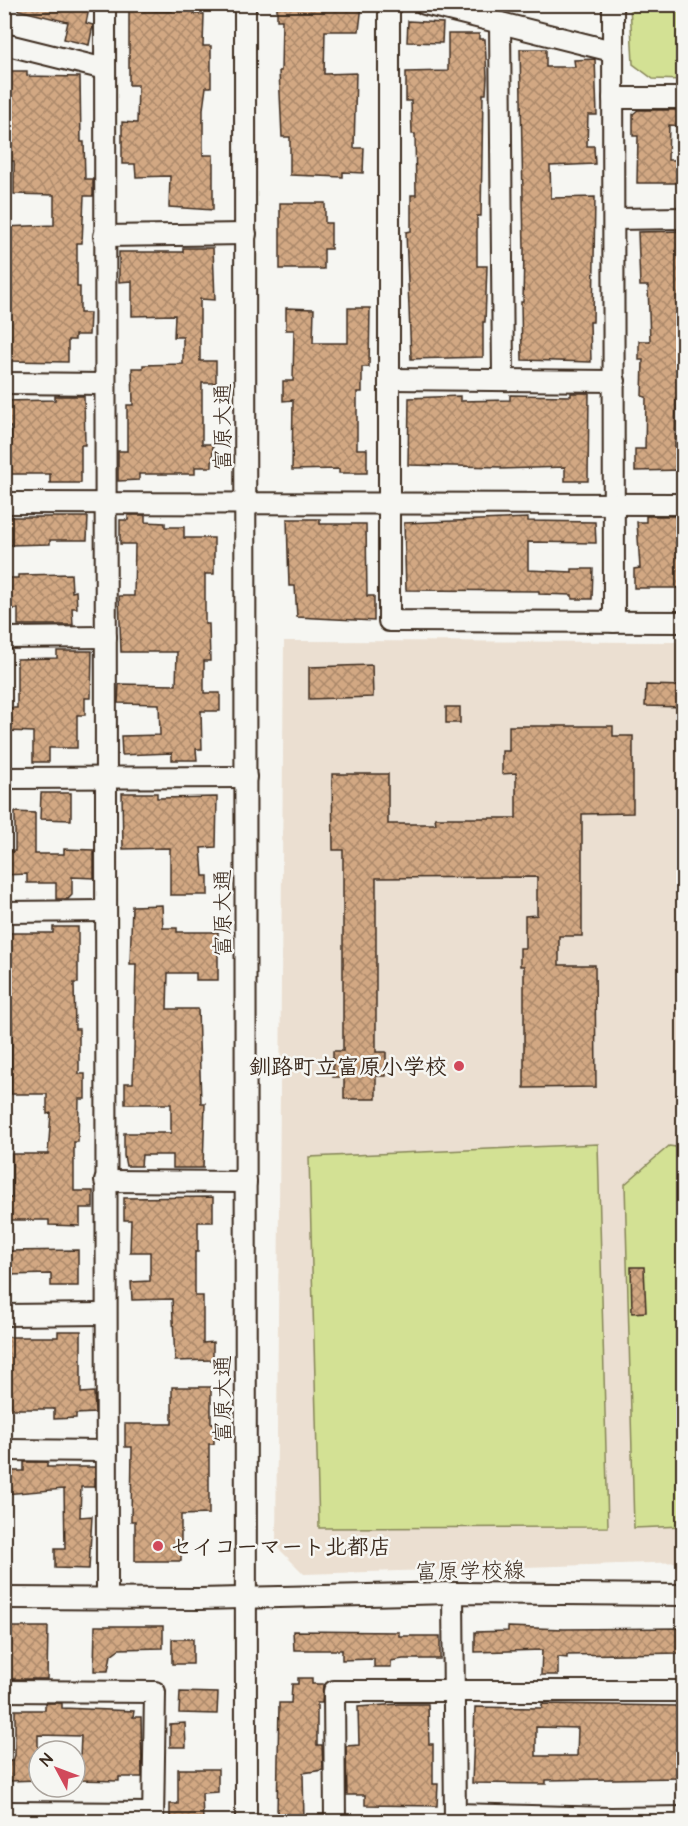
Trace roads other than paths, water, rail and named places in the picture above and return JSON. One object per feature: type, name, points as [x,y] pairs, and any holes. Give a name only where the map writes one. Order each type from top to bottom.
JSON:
[{"type":"street","points":[[105,4],[104,1314],[107,1597]]},
{"type":"street","name":"富原大通","points":[[245,4],[246,1821]]},
{"type":"street","points":[[389,4],[389,621],[684,622]]},
{"type":"street","points":[[425,4],[612,51]]},
{"type":"street","points":[[613,4],[614,622]]},
{"type":"street","points":[[500,23],[503,378]]},
{"type":"street","points":[[4,44],[105,69]]},
{"type":"street","points":[[613,98],[684,98]]},
{"type":"street","points":[[614,219],[684,218]]},
{"type":"street","points":[[104,236],[246,234]]},
{"type":"street","points":[[390,379],[503,378],[615,381]]},
{"type":"street","points":[[4,383],[105,384]]},
{"type":"street","points":[[4,503],[684,504]]},
{"type":"street","points":[[4,638],[106,637]]},
{"type":"street","points":[[4,778],[246,777]]},
{"type":"street","points":[[4,912],[106,911]]},
{"type":"street","points":[[105,1181],[246,1182]]},
{"type":"street","points":[[4,1315],[104,1314]]},
{"type":"street","points":[[4,1450],[106,1451]]},
{"type":"street","points":[[453,1593],[455,1818],[684,1817]]},
{"type":"street","name":"富原学校線","points":[[4,1598],[247,1598],[453,1593],[684,1594]]},
{"type":"street","points":[[4,1691],[155,1692],[153,1817],[4,1812]]},
{"type":"street","points":[[335,1821],[334,1691],[684,1691]]},
{"type":"place","name":"釧路町立富原小学校","points":[[459,1066]]},
{"type":"place","name":"セイコーマート北都店","points":[[158,1546]]}]
